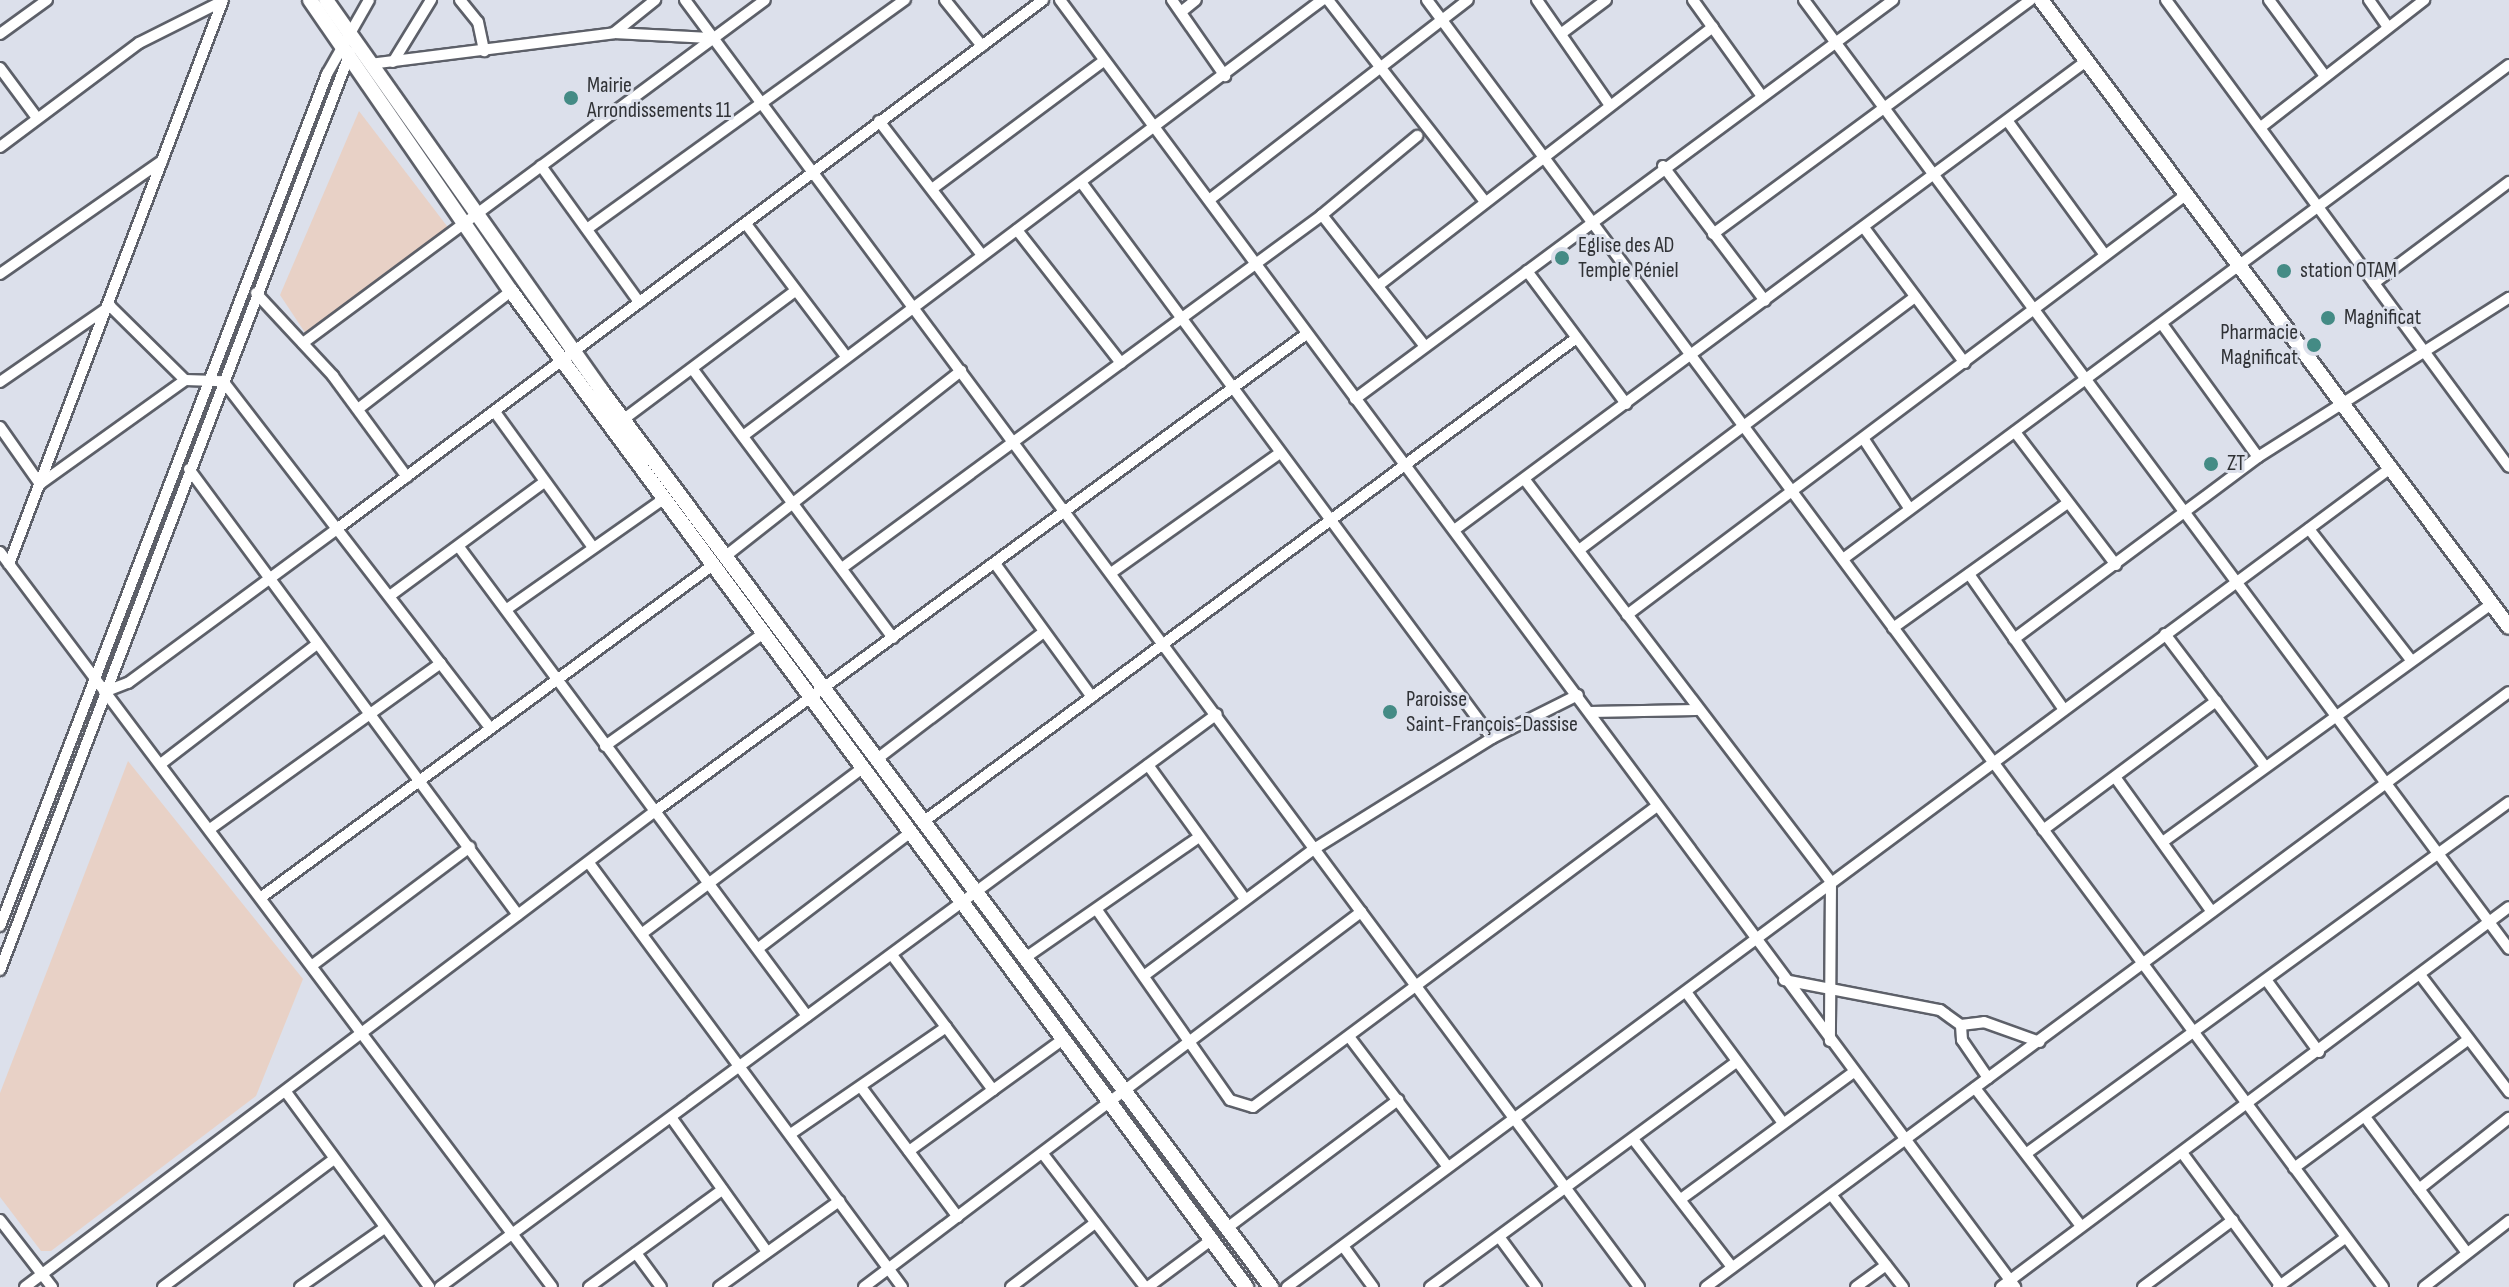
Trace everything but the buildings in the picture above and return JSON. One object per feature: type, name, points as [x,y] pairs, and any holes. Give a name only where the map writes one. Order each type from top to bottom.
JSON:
[{"type":"main road","points":[[310,0],[347,43],[713,565],[764,633],[877,759],[1271,1287]]},
{"type":"main road","points":[[326,0],[347,43],[370,64],[470,217],[511,291],[624,419],[727,555],[820,693],[864,767],[1246,1287]]},
{"type":"main road","points":[[2041,0],[2343,399],[2509,627]]},
{"type":"street","points":[[0,34],[47,0]]},
{"type":"street","points":[[0,926],[210,376],[347,43],[369,0]]},
{"type":"street","points":[[393,62],[431,0]]},
{"type":"street","points":[[460,0],[478,22],[484,51]]},
{"type":"street","points":[[614,33],[655,0]]},
{"type":"street","points":[[685,0],[710,38],[815,172],[1065,514],[1317,847],[1361,912],[1418,983],[1639,1287]]},
{"type":"street","points":[[303,343],[765,0]]},
{"type":"street","points":[[587,229],[762,106],[905,0]]},
{"type":"street","points":[[945,0],[982,46]]},
{"type":"street","points":[[104,692],[128,683],[1043,0]]},
{"type":"street","points":[[1060,0],[1256,263],[1305,335],[1457,528],[1851,1074],[1904,1139],[2009,1285],[2081,1226],[2248,1106],[2509,907]]},
{"type":"street","points":[[1172,0],[1225,76]]},
{"type":"street","points":[[1181,12],[1196,0]]},
{"type":"street","points":[[743,436],[913,306],[1156,130],[1325,0],[1483,199]]},
{"type":"street","points":[[1427,0],[1590,222],[1694,354],[1740,423],[1843,559],[1989,763],[2043,830],[2383,1287]]},
{"type":"street","points":[[1209,200],[1468,0]]},
{"type":"street","points":[[1537,0],[1609,104]]},
{"type":"street","points":[[1562,33],[1606,0]]},
{"type":"street","points":[[1693,0],[1761,95]]},
{"type":"street","points":[[1804,0],[2033,309],[2188,509],[2383,785],[2509,949]]},
{"type":"street","points":[[1355,399],[1663,166],[1893,0]]},
{"type":"street","points":[[1713,234],[2030,0]]},
{"type":"street","points":[[2269,0],[2325,76]]},
{"type":"street","points":[[2369,0],[2388,27]]},
{"type":"street","points":[[2261,127],[2424,0]]},
{"type":"street","points":[[0,147],[139,43],[222,1]]},
{"type":"street","points":[[9,564],[110,306],[222,1]]},
{"type":"street","points":[[2168,1],[2509,467]]},
{"type":"street","points":[[1379,285],[1541,153],[1713,27]]},
{"type":"street","points":[[370,64],[614,33],[710,38]]},
{"type":"street","points":[[0,970],[256,293],[347,43]]},
{"type":"street","points":[[932,189],[1104,61]]},
{"type":"street","points":[[1457,528],[2009,123],[2085,62]]},
{"type":"street","points":[[1843,559],[2241,267],[2509,65]]},
{"type":"street","points":[[0,68],[37,118]]},
{"type":"street","points":[[879,121],[982,255]]},
{"type":"street","points":[[2009,123],[2105,255]]},
{"type":"street","points":[[842,568],[1322,215],[1417,136]]},
{"type":"street","points":[[0,274],[164,160]]},
{"type":"street","points":[[541,166],[639,302]]},
{"type":"street","points":[[1663,166],[1765,301]]},
{"type":"street","points":[[1081,182],[1179,319],[1492,738]]},
{"type":"street","points":[[2374,283],[2509,182]]},
{"type":"street","points":[[1627,615],[1865,441],[2033,309],[2187,194]]},
{"type":"street","points":[[1322,215],[1424,345]]},
{"type":"street","points":[[746,224],[846,356]]},
{"type":"street","points":[[1865,229],[1965,363]]},
{"type":"street","points":[[1017,230],[1121,363]]},
{"type":"street","points":[[1527,271],[1626,404]]},
{"type":"street","points":[[358,409],[511,291]]},
{"type":"street","points":[[624,419],[694,371],[795,291]]},
{"type":"street","points":[[256,293],[358,409],[407,477]]},
{"type":"street","points":[[1579,550],[1740,423],[1915,297]]},
{"type":"street","points":[[2014,639],[2258,457],[2343,399],[2509,298]]},
{"type":"street","points":[[110,306],[185,380]]},
{"type":"street","points":[[0,382],[110,306]]},
{"type":"street","points":[[2162,324],[2258,457]]},
{"type":"street","points":[[25,1287],[654,812],[996,565],[1232,386],[1305,335]]},
{"type":"street","points":[[923,822],[1575,339]]},
{"type":"street","points":[[694,371],[893,638]]},
{"type":"street","points":[[727,555],[961,371]]},
{"type":"street","points":[[40,484],[185,380],[210,376],[223,381],[391,595],[489,727]]},
{"type":"street","points":[[495,412],[592,546]]},
{"type":"street","points":[[0,427],[40,484]]},
{"type":"street","points":[[2015,432],[2066,504],[2116,565]]},
{"type":"street","points":[[1865,441],[1909,508]]},
{"type":"street","points":[[1111,573],[1280,453]]},
{"type":"street","points":[[1287,1287],[1514,1116],[1756,943],[1831,882],[1989,763],[2392,467]]},
{"type":"street","points":[[189,469],[518,915]]},
{"type":"street","points":[[1525,480],[1696,710],[1831,882],[1835,992],[1830,1041]]},
{"type":"street","points":[[391,595],[544,482]]},
{"type":"street","points":[[507,609],[592,546],[665,498]]},
{"type":"street","points":[[1893,628],[2066,504]]},
{"type":"street","points":[[2309,529],[2411,660]]},
{"type":"street","points":[[459,547],[654,812],[760,947],[807,1016]]},
{"type":"street","points":[[0,552],[104,692],[263,896],[552,1287]]},
{"type":"street","points":[[263,896],[554,677],[713,565]]},
{"type":"street","points":[[996,565],[1092,697]]},
{"type":"street","points":[[1969,574],[2063,708]]},
{"type":"street","points":[[2164,841],[2492,604]]},
{"type":"street","points":[[877,759],[1044,632]]},
{"type":"street","points":[[605,746],[764,633]]},
{"type":"street","points":[[2165,634],[2265,766]]},
{"type":"street","points":[[162,763],[316,645]]},
{"type":"street","points":[[210,829],[441,663]]},
{"type":"street","points":[[1706,1287],[1833,1197],[1904,1139],[2040,1042],[2509,692]]},
{"type":"street","points":[[1145,975],[1317,847],[1492,738],[1578,695]]},
{"type":"street","points":[[2043,830],[2216,701]]},
{"type":"street","points":[[1590,712],[1696,710]]},
{"type":"street","points":[[440,1287],[673,1120],[807,1016],[1217,714]]},
{"type":"street","points":[[1148,765],[1245,899]]},
{"type":"street","points":[[644,932],[864,767]]},
{"type":"street","points":[[2115,777],[2164,841],[2212,912]]},
{"type":"street","points":[[2027,1153],[2267,981],[2436,852],[2509,802]]},
{"type":"street","points":[[1097,910],[1230,1100],[1244,1108],[1350,1038],[1418,983],[1657,806]]},
{"type":"street","points":[[760,947],[911,832]]},
{"type":"street","points":[[1025,958],[1199,837]]},
{"type":"street","points":[[314,964],[470,847]]},
{"type":"street","points":[[589,863],[644,932],[902,1287]]},
{"type":"street","points":[[864,1287],[1192,1043],[1361,912]]},
{"type":"street","points":[[892,955],[993,1090]]},
{"type":"street","points":[[2421,976],[2509,1092]]},
{"type":"street","points":[[1784,980],[1808,979],[1835,992],[1940,1010],[1961,1025],[1984,1022],[2040,1042]]},
{"type":"street","points":[[2267,981],[2319,1052]]},
{"type":"street","points":[[1686,992],[1783,1123]]},
{"type":"street","points":[[1961,1025],[1962,1040],[1988,1078]]},
{"type":"street","points":[[792,1133],[946,1027]]},
{"type":"street","points":[[1350,1038],[1447,1166]]},
{"type":"street","points":[[2294,1168],[2469,1039]]},
{"type":"street","points":[[909,1151],[1062,1040]]},
{"type":"street","points":[[1430,1287],[1736,1062]]},
{"type":"street","points":[[1681,1199],[1851,1074]]},
{"type":"street","points":[[861,1087],[958,1217]]},
{"type":"street","points":[[1975,1088],[2081,1226]]},
{"type":"street","points":[[286,1092],[383,1229],[429,1287]]},
{"type":"street","points":[[1227,1228],[1398,1100]]},
{"type":"street","points":[[2365,1117],[2467,1253]]},
{"type":"street","points":[[2419,1189],[2509,1118]]},
{"type":"street","points":[[673,1120],[767,1252]]},
{"type":"street","points":[[1633,1139],[1732,1267]]},
{"type":"street","points":[[1043,1154],[1146,1287],[1211,1240]]},
{"type":"street","points":[[2183,1154],[2279,1286],[2345,1238]]},
{"type":"street","points":[[163,1287],[333,1160]]},
{"type":"street","points":[[589,1287],[722,1190]]},
{"type":"street","points":[[1833,1197],[1903,1287]]},
{"type":"street","points":[[719,1287],[839,1201]]},
{"type":"street","points":[[0,1220],[52,1287]]},
{"type":"street","points":[[2143,1287],[2233,1220]]},
{"type":"street","points":[[2424,1287],[2509,1221]]},
{"type":"street","points":[[1011,1287],[1095,1223]]},
{"type":"street","points":[[300,1287],[383,1229]]},
{"type":"street","points":[[1500,1238],[1536,1287]]},
{"type":"street","points":[[1343,1246],[1373,1287]]},
{"type":"street","points":[[636,1253],[661,1287]]},
{"type":"street","points":[[1856,1287],[1886,1265]]},
{"type":"shaded area","points":[[359,111],[450,230],[306,334],[280,295]]},
{"type":"shaded area","points":[[128,761],[303,979],[256,1096],[51,1251],[41,1251],[0,1197],[0,1093]]},
{"type":"place","name":"Mairie Arrondissements 11","points":[[571,98]]},
{"type":"place","name":"Eglise des AD Temple Péniel","points":[[1562,258]]},
{"type":"place","name":"station OTAM","points":[[2284,271]]},
{"type":"place","name":"Magnificat","points":[[2328,318]]},
{"type":"place","name":"Pharmacie Magnificat","points":[[2314,345]]},
{"type":"place","name":"ZT","points":[[2211,464]]},
{"type":"place","name":"Paroisse Saint-François-Dassise","points":[[1390,712]]}]
